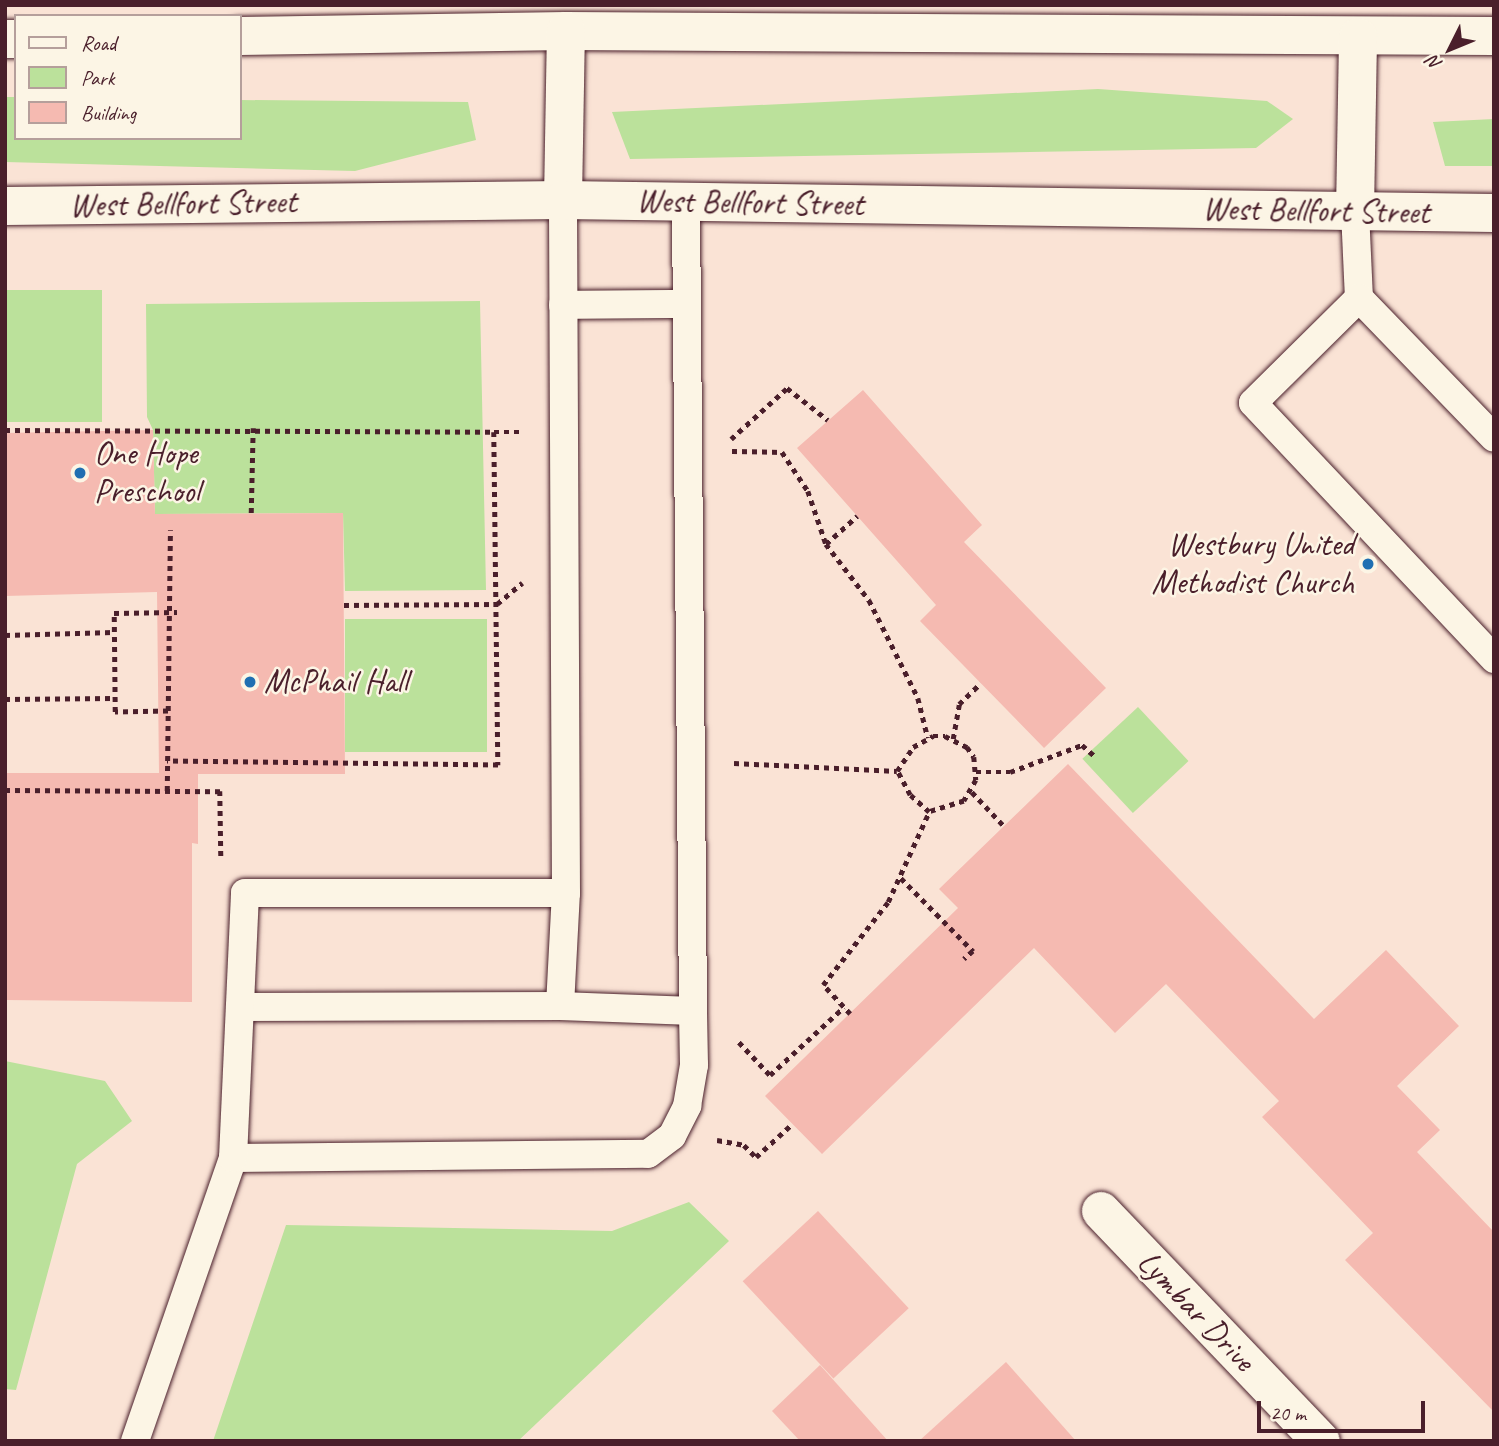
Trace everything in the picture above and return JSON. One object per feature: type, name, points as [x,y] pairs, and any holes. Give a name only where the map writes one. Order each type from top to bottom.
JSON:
[{"type":"main road","points":[[564,200],[566,31]]},
{"type":"main road","points":[[242,36],[566,31],[1494,36]]},
{"type":"main road","points":[[1355,211],[1358,37]]},
{"type":"main road","name":"West Bellfort Street","points":[[5,206],[564,200],[1494,213]]},
{"type":"main road","name":"Lymbar Drive","points":[[1101,1211],[1321,1441]]},
{"type":"lane","points":[[561,1006],[566,893],[564,200]]},
{"type":"lane","points":[[233,1158],[648,1154],[674,1132],[687,1106],[694,1065],[686,446],[686,202]]},
{"type":"lane","points":[[1355,211],[1359,298],[1494,438]]},
{"type":"lane","points":[[1359,298],[1253,403],[1494,659]]},
{"type":"lane","points":[[563,305],[685,304]]},
{"type":"lane","points":[[135,1441],[233,1158],[245,893],[566,893]]},
{"type":"lane","points":[[240,1007],[561,1006],[693,1002]]},
{"type":"path","points":[[720,450],[787,388],[828,420]]},
{"type":"path","points":[[251,513],[253,428]]},
{"type":"path","points":[[5,430],[253,428],[494,432],[498,765],[167,761]]},
{"type":"path","points":[[686,446],[782,452],[808,491],[826,544],[869,600],[918,698],[928,738]]},
{"type":"path","points":[[826,544],[857,516]]},
{"type":"path","points":[[167,791],[170,530]]},
{"type":"path","points":[[344,605],[497,604],[507,596]]},
{"type":"path","points":[[168,711],[115,712],[114,613],[177,612]]},
{"type":"path","points":[[5,635],[114,632]]},
{"type":"path","points":[[953,739],[959,704],[981,684]]},
{"type":"path","points":[[5,699],[114,698]]},
{"type":"path","points":[[897,771],[913,747],[928,738],[953,739],[967,747],[976,772],[972,792],[954,808],[929,812]]},
{"type":"path","points":[[976,772],[1010,772],[1082,745],[1097,757]]},
{"type":"path","points":[[689,761],[897,771]]},
{"type":"path","points":[[897,771],[910,795],[929,812]]},
{"type":"path","points":[[5,790],[220,791],[221,873],[245,893]]},
{"type":"path","points":[[972,792],[1004,826]]},
{"type":"path","points":[[850,1014],[823,985],[864,937],[901,878],[929,812]]},
{"type":"path","points":[[901,878],[973,951],[964,959]]},
{"type":"path","points":[[693,1002],[770,1076],[844,1007]]},
{"type":"path","points":[[674,1132],[744,1145],[756,1157],[792,1124]]},
{"type":"green space","points":[[1098,89],[1267,101],[1293,119],[1256,148],[630,159],[612,112]]},
{"type":"green space","points":[[5,97],[14,97],[14,140],[242,140],[242,100],[468,102],[476,140],[355,171],[5,162]]},
{"type":"green space","points":[[1494,119],[1494,166],[1445,166],[1433,122]]},
{"type":"green space","points":[[5,290],[102,290],[102,422],[5,422]]},
{"type":"green space","points":[[480,301],[486,590],[345,591],[343,513],[155,514],[153,430],[147,417],[146,304]]},
{"type":"green space","points":[[345,619],[487,619],[487,752],[345,752]]},
{"type":"green space","points":[[1138,707],[1188,761],[1133,813],[1082,759]]},
{"type":"green space","points":[[5,1061],[105,1081],[132,1121],[77,1164],[16,1390],[5,1389]]},
{"type":"green space","points":[[689,1202],[729,1241],[518,1441],[213,1441],[286,1225],[612,1231]]},
{"type":"building","points":[[863,390],[982,525],[964,542],[1106,688],[1044,748],[920,621],[936,605],[797,448]]},
{"type":"building","points":[[153,430],[155,514],[343,513],[345,774],[198,774],[198,844],[192,843],[192,1002],[5,1000],[5,773],[159,773],[157,592],[5,596],[5,433]]},
{"type":"building","points":[[1068,764],[1314,1019],[1386,950],[1459,1026],[1397,1086],[1440,1130],[1417,1152],[1494,1232],[1494,1412],[1345,1260],[1373,1233],[1262,1117],[1279,1101],[1166,984],[1115,1033],[1034,948],[822,1154],[765,1096],[958,908],[939,889]]},
{"type":"building","points":[[818,1211],[909,1308],[833,1379],[743,1281]]},
{"type":"building","points":[[1006,1362],[1076,1441],[919,1441]]},
{"type":"building","points":[[820,1365],[888,1441],[800,1441],[772,1411]]},
{"type":"place","name":"One Hope Preschool","points":[[80,473]]},
{"type":"place","name":"Westbury United Methodist Church","points":[[1368,564]]},
{"type":"place","name":"McPhail Hall","points":[[250,682]]}]
